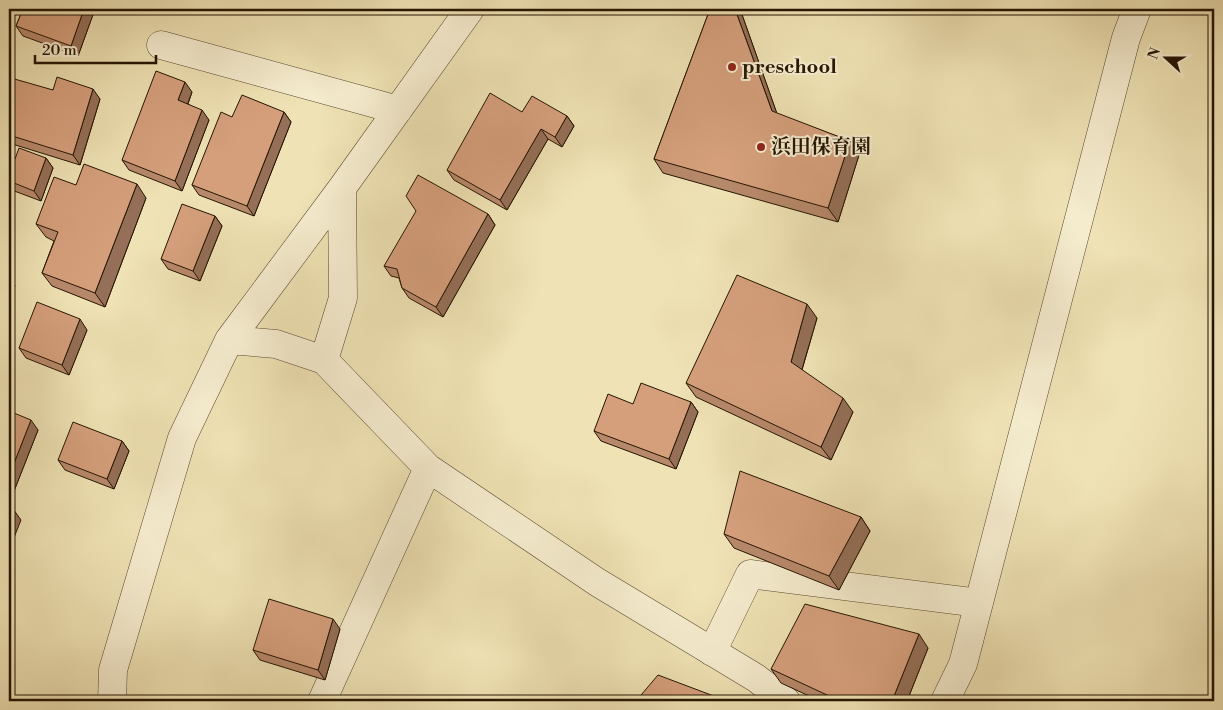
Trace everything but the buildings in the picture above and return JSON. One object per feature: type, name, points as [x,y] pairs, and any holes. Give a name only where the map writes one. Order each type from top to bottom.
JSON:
[{"type":"street","points":[[112,701],[113,670],[182,438],[229,340],[342,188],[470,9]]},
{"type":"street","points":[[946,701],[963,664],[1126,38],[1137,9]]},
{"type":"street","points":[[161,45],[398,110]]},
{"type":"street","points":[[324,360],[343,298],[342,188]]},
{"type":"street","points":[[229,340],[276,344],[324,360],[428,468],[597,582],[756,678],[786,701]]},
{"type":"street","points":[[322,701],[428,468]]},
{"type":"street","points":[[712,652],[750,574],[979,603]]},
{"type":"place","name":"preschool","points":[[732,67]]},
{"type":"place","name":"浜田保育園","points":[[761,147]]}]
